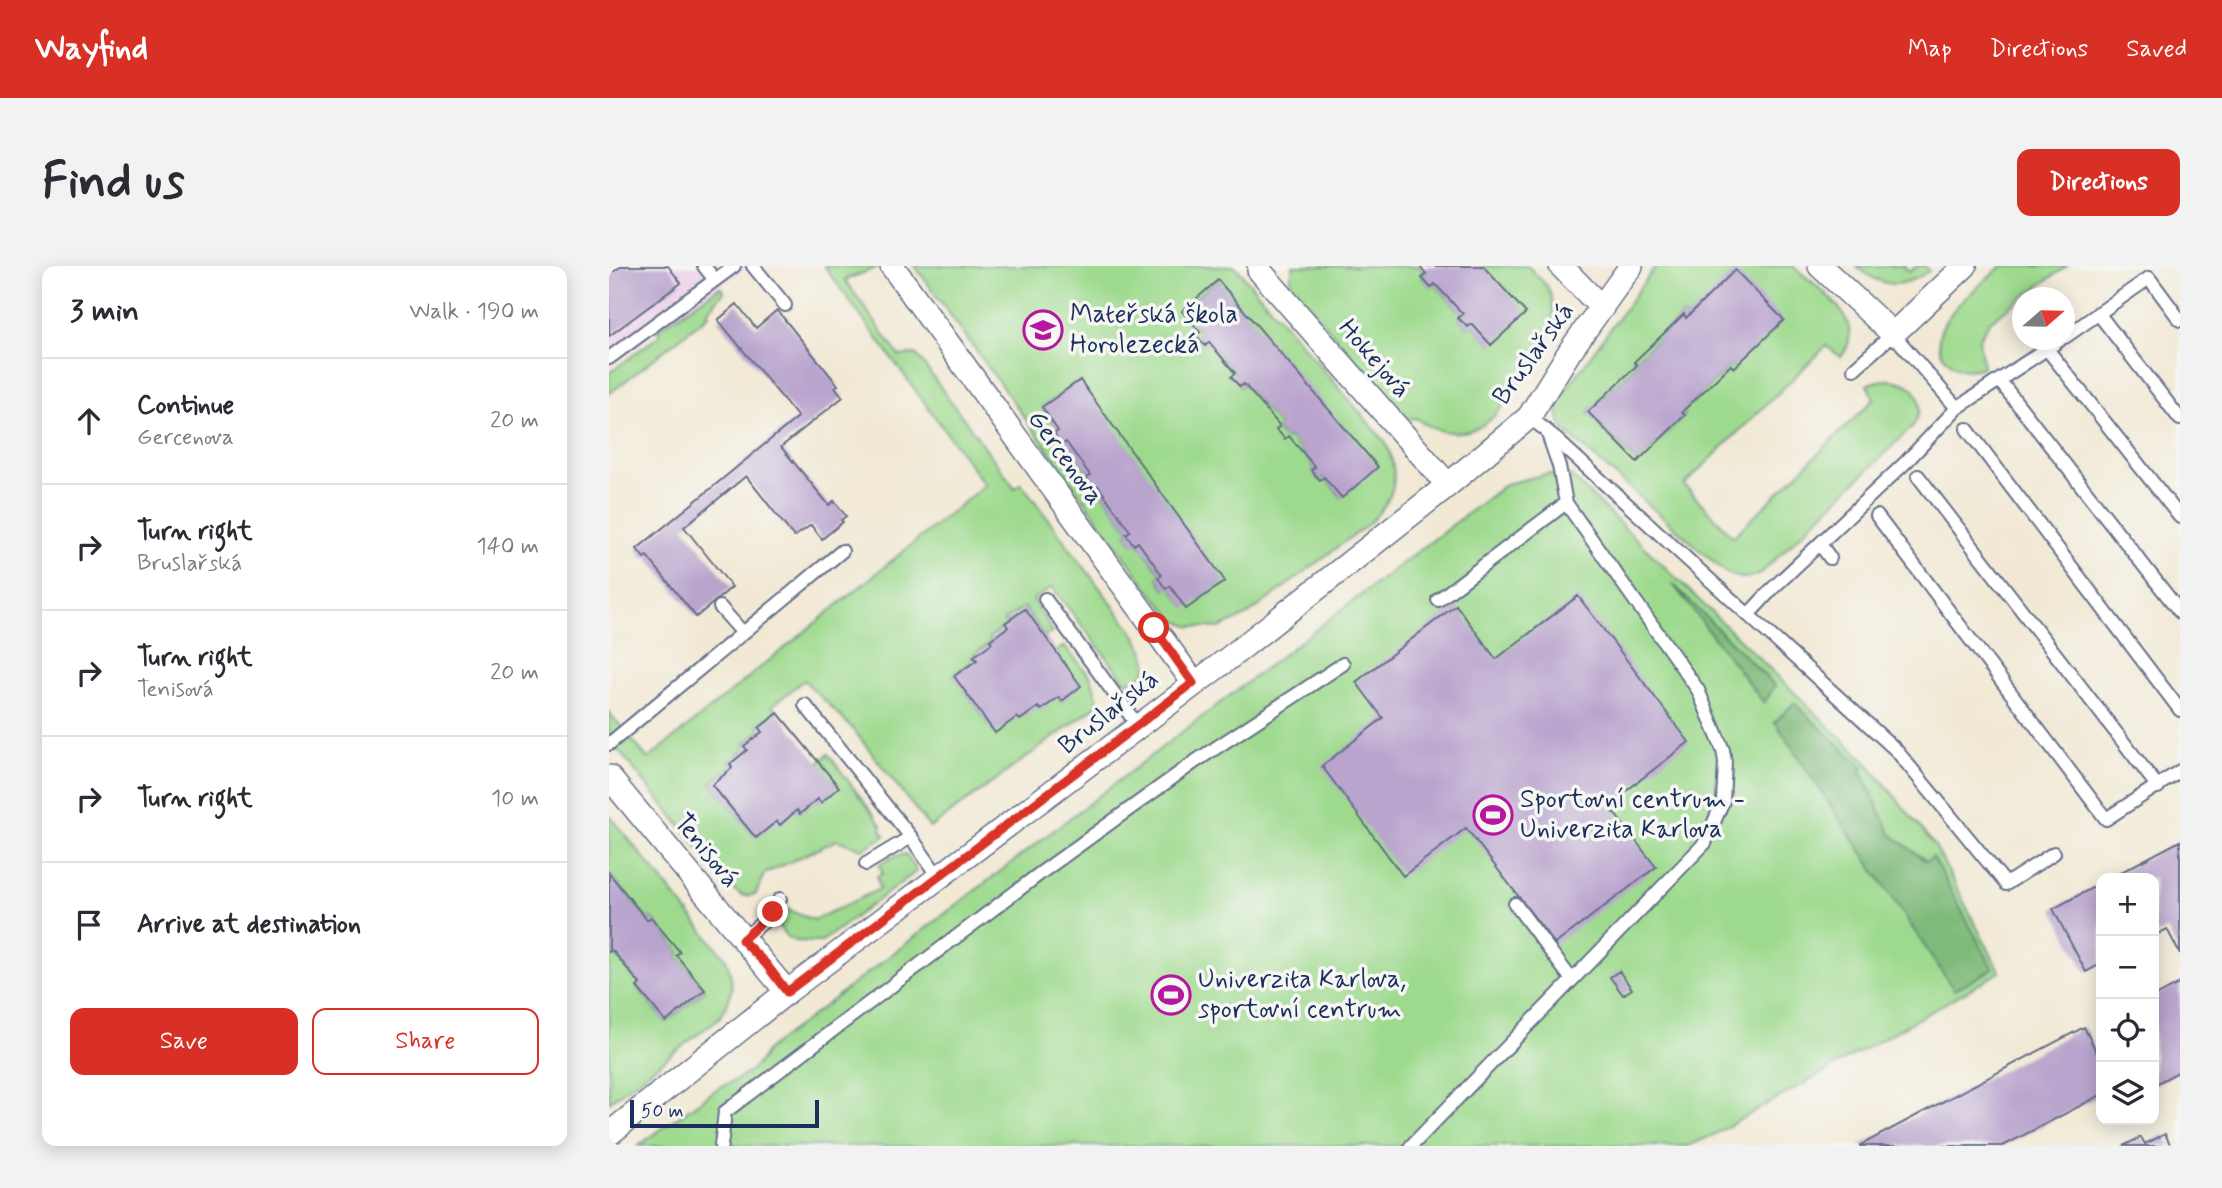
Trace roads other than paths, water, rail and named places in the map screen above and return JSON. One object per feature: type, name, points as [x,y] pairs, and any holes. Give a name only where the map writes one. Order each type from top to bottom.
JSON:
[{"type":"street","name":"Gercenova","points":[[891,266],[1193,683]]},
{"type":"street","points":[[1561,266],[1602,308]]},
{"type":"street","name":"Bruslařská","points":[[609,1134],[787,992],[1193,683],[1238,652],[1529,417],[1570,351],[1631,266]]},
{"type":"street","points":[[1820,266],[1893,334],[1965,266]]},
{"type":"street","name":"Hokejová","points":[[1259,270],[1448,485]]},
{"type":"street","name":"Tenisová","points":[[615,785],[787,992]]},
{"type":"lane","points":[[704,266],[715,280]]},
{"type":"lane","points":[[609,358],[734,266]]},
{"type":"lane","points":[[753,266],[785,305]]},
{"type":"lane","points":[[2075,329],[2149,278],[2180,320]]},
{"type":"lane","points":[[2098,313],[2180,419]]},
{"type":"lane","points":[[1854,369],[1893,334],[1957,408]]},
{"type":"lane","points":[[1748,615],[1906,462],[1957,408],[2045,350]]},
{"type":"lane","points":[[2048,350],[2180,517]]},
{"type":"lane","points":[[1999,380],[2180,612]]},
{"type":"lane","points":[[1529,417],[1896,750],[2006,884],[2054,853]]},
{"type":"lane","points":[[1967,429],[2180,710]]},
{"type":"lane","points":[[1411,1146],[1706,843],[1723,801],[1723,750],[1698,690],[1566,503],[1559,466],[1547,431]]},
{"type":"lane","points":[[1918,476],[2158,786]]},
{"type":"lane","points":[[1438,600],[1566,503]]},
{"type":"lane","points":[[1877,516],[2106,819],[2180,771]]},
{"type":"lane","points":[[1820,544],[1830,558]]},
{"type":"lane","points":[[609,744],[842,551]]},
{"type":"lane","points":[[1045,598],[1138,726]]},
{"type":"lane","points":[[720,607],[743,633]]},
{"type":"lane","points":[[721,1146],[725,1112],[1042,872],[1196,761],[1343,664]]},
{"type":"lane","points":[[805,705],[911,837],[939,878]]},
{"type":"lane","points":[[866,864],[911,837]]},
{"type":"lane","points":[[742,940],[767,919],[779,899]]},
{"type":"lane","points":[[1515,904],[1572,980]]},
{"type":"place","name":"Mateřská škola Horolezecká","points":[[1043,330]]},
{"type":"place","name":"Sportovní centrum - Univerzita Karlova","points":[[1493,815]]},
{"type":"place","name":"Univerzita Karlova, sportovní centrum","points":[[1171,995]]}]
